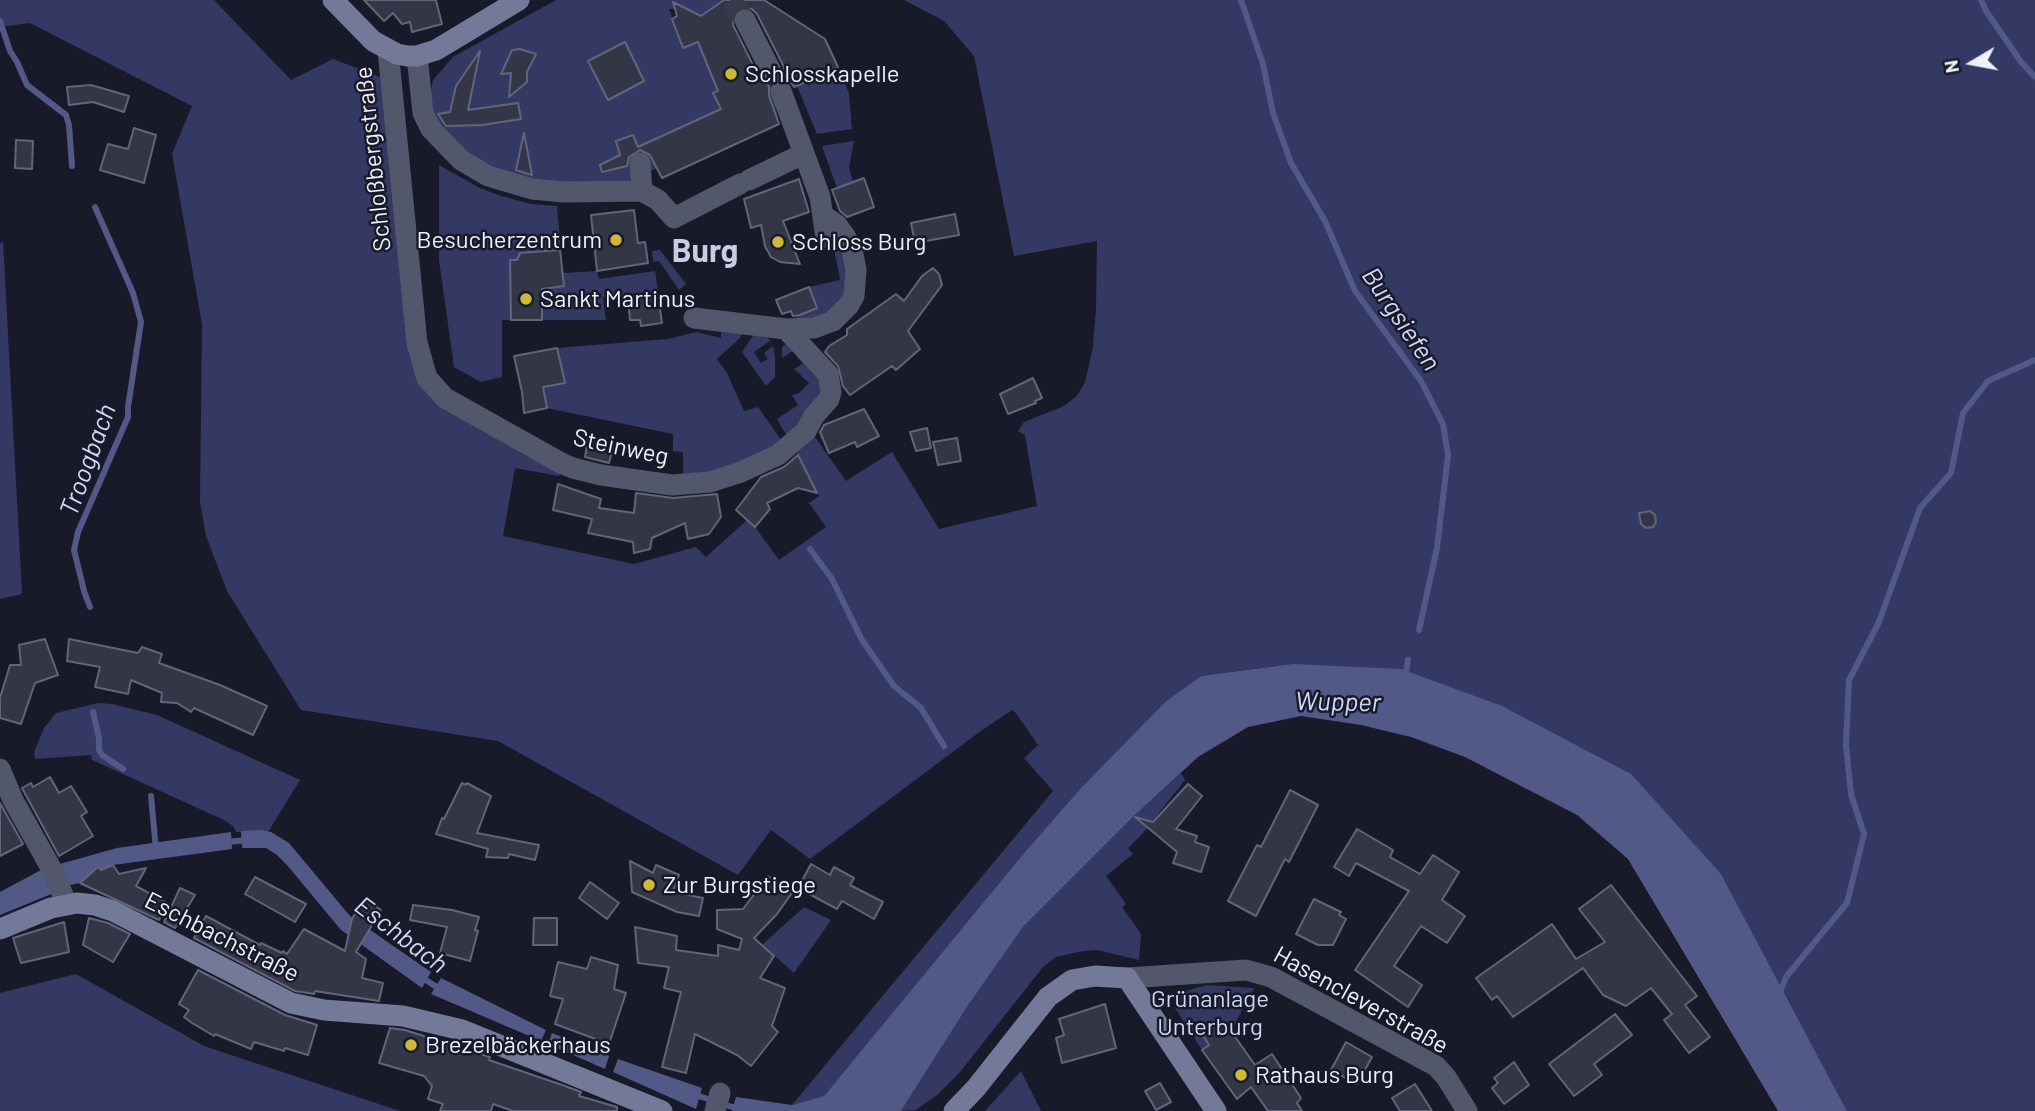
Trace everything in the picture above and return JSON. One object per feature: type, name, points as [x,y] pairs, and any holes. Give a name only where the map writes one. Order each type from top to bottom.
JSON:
[{"type":"main road","points":[[333,0],[373,41],[397,54],[417,55],[446,45],[519,0]]},
{"type":"main road","name":"Eschbachstraße","points":[[0,929],[64,897],[86,903],[113,911],[291,1003],[324,1010],[403,1016],[463,1030],[662,1111]]},
{"type":"main road","points":[[954,1111],[976,1088],[1042,1004],[1056,990],[1078,978],[1127,978],[1216,1111]]},
{"type":"street","points":[[745,20],[776,82],[820,197],[826,238]]},
{"type":"street","name":"Schloßbergstraße","points":[[388,50],[409,262]]},
{"type":"street","points":[[417,55],[423,113],[431,130],[448,149],[475,169],[498,180],[532,189],[564,192],[642,191],[658,200],[674,218],[803,154]]},
{"type":"street","points":[[640,163],[642,191]]},
{"type":"street","points":[[694,318],[786,329],[823,326],[841,314],[854,296],[856,270],[852,249],[837,225],[824,216]]},
{"type":"street","name":"Steinweg","points":[[409,262],[421,362],[427,378],[445,398],[563,464],[601,475],[672,485],[698,484],[741,472],[778,455],[790,446],[806,431],[831,392],[828,374],[786,329]]},
{"type":"street","points":[[0,769],[13,800],[64,897]]},
{"type":"street","name":"Hasencleverstraße","points":[[1127,978],[1246,970],[1264,974],[1436,1066],[1446,1077],[1466,1111]]},
{"type":"green space","points":[[0,0],[214,0],[291,80],[333,59],[393,82],[427,378],[563,464],[559,476],[515,468],[503,536],[634,564],[696,547],[706,557],[747,520],[779,560],[826,527],[809,503],[819,496],[797,453],[815,437],[846,481],[892,452],[939,529],[1037,506],[1025,435],[1018,431],[1024,422],[1064,406],[1077,396],[1085,382],[1093,347],[1097,241],[1014,256],[974,56],[944,21],[904,0],[2035,0],[2035,1111],[1847,1111],[1721,874],[1292,664],[1201,676],[1165,702],[1080,789],[1024,853],[824,1096],[792,1105],[1053,791],[1024,758],[1038,745],[1016,713],[1012,710],[978,733],[810,859],[771,830],[738,875],[498,741],[301,710],[227,591],[206,536],[200,502],[202,324],[172,154],[192,106],[30,23],[0,27]]},
{"type":"green space","points":[[556,0],[721,0],[722,2],[701,16],[685,8],[669,9],[683,48],[706,38],[756,91],[771,84],[779,124],[662,178],[657,168],[624,183],[530,184],[475,161],[435,122],[430,95],[433,80],[453,57]]},
{"type":"green space","points":[[838,67],[849,93],[852,129],[817,134],[797,86]]},
{"type":"green space","points":[[854,141],[849,168],[853,182],[837,188],[822,146]]},
{"type":"green space","points":[[439,165],[498,195],[531,204],[557,206],[563,273],[597,271],[599,279],[655,271],[658,291],[603,297],[606,320],[502,320],[502,377],[481,382],[454,367],[439,260]]},
{"type":"green space","points":[[837,237],[847,268],[844,299],[824,317],[795,321],[794,318],[817,308],[809,287],[840,280],[832,238]]},
{"type":"green space","points":[[3,241],[22,594],[0,599],[0,244]]},
{"type":"green space","points":[[660,250],[686,284],[679,290],[659,261],[653,262],[652,251]]},
{"type":"green space","points":[[721,329],[743,331],[740,338],[717,359],[727,373],[744,411],[758,407],[784,444],[772,451],[683,481],[683,452],[673,451],[673,434],[547,408],[543,387],[565,382],[557,348],[668,339],[696,332],[721,338]]},
{"type":"green space","points":[[756,331],[764,332],[770,341],[754,352],[761,363],[768,359],[764,353],[773,346],[775,357],[775,377],[766,386],[742,352]]},
{"type":"green space","points":[[791,341],[813,366],[823,390],[788,438],[777,419],[798,405],[792,395],[798,394],[809,383],[794,369],[803,364],[793,351],[782,358],[782,347]]},
{"type":"green space","points":[[99,703],[157,715],[300,780],[268,832],[236,832],[233,826],[224,820],[92,760],[91,755],[35,759],[34,752],[44,728],[56,713]]},
{"type":"green space","points":[[1181,773],[1185,780],[1128,848],[1133,854],[1106,876],[1126,904],[1122,907],[1141,934],[1139,960],[1097,950],[1056,957],[1043,967],[960,1072],[937,1095],[916,1110],[901,1111],[967,1007],[1023,927]]},
{"type":"green space","points":[[804,907],[831,920],[794,973],[762,945]]},
{"type":"green space","points":[[76,974],[204,1046],[400,1111],[0,1111],[0,993]]},
{"type":"green space","name":"Grünanlage Unterburg","points":[[1206,985],[1254,988],[1231,1031],[1202,1050],[1175,1008],[1178,997],[1183,992]]},
{"type":"green space","points":[[1021,1071],[1041,1111],[985,1111]]},
{"type":"water","name":"Wupper","points":[[1292,664],[1401,669],[1502,706],[1631,774],[1721,874],[1847,1111],[1778,1111],[1628,859],[1577,815],[1465,757],[1411,737],[1361,725],[1301,716],[1248,727],[1198,757],[1136,814],[1023,927],[967,1007],[901,1111],[732,1111],[736,1097],[792,1105],[824,1096],[1024,853],[1080,789],[1165,702],[1201,676]]},
{"type":"water","points":[[241,831],[271,832],[289,843],[350,916],[431,972],[422,988],[341,930],[277,855],[266,848],[242,848]]},
{"type":"water","points":[[231,832],[232,849],[113,865],[101,870],[98,867],[80,883],[70,885],[60,864],[117,848]]},
{"type":"water","points":[[43,869],[54,893],[0,915],[0,892]]},
{"type":"water","points":[[441,978],[546,1030],[541,1041],[431,994]]},
{"type":"water","points":[[552,1033],[609,1056],[605,1069],[548,1044]]},
{"type":"water","points":[[618,1059],[702,1088],[696,1109],[613,1072]]},
{"type":"building","points":[[364,0],[436,0],[442,24],[412,32],[410,22],[402,24],[393,13],[384,21]]},
{"type":"building","points":[[724,0],[764,0],[825,39],[838,67],[794,87],[784,78],[784,67],[757,14],[752,9],[740,8],[734,13],[733,25],[760,79],[769,86],[769,96],[779,124],[662,178],[650,155],[640,150],[629,157],[627,166],[602,172],[600,165],[620,155],[616,141],[633,135],[638,147],[721,109],[713,93],[718,91],[698,42],[683,48],[672,19],[677,16],[673,2],[701,16]]},
{"type":"building","points":[[625,42],[644,81],[608,100],[588,61]]},
{"type":"building","points":[[520,49],[536,54],[527,72],[527,82],[509,97],[511,73],[501,74],[512,50]]},
{"type":"building","points":[[480,51],[468,110],[518,103],[521,119],[482,125],[446,126],[438,114],[450,112],[456,86]]},
{"type":"building","points":[[91,85],[129,96],[124,112],[93,102],[69,105],[67,87]]},
{"type":"building","points":[[134,128],[156,135],[144,183],[100,170],[108,144],[128,149]]},
{"type":"building","points":[[524,133],[532,175],[516,170]]},
{"type":"building","points":[[16,140],[33,141],[32,169],[15,168]]},
{"type":"building","points":[[864,178],[874,207],[847,217],[840,211],[832,190]]},
{"type":"building","points":[[799,179],[809,212],[783,221],[800,264],[780,262],[771,257],[765,246],[761,225],[751,228],[744,199]]},
{"type":"building","name":"Besucherzentrum","points":[[634,210],[638,243],[645,242],[648,263],[597,271],[591,215]]},
{"type":"building","points":[[955,214],[959,235],[915,243],[911,223]]},
{"type":"building","name":"Sankt Martinus","points":[[560,250],[564,286],[542,289],[542,320],[511,320],[510,260],[517,260],[520,253]]},
{"type":"building","points":[[933,268],[939,274],[942,285],[908,331],[920,349],[896,370],[892,366],[850,395],[843,386],[838,366],[825,352],[829,346],[847,335],[847,329],[896,294],[904,301],[922,276]]},
{"type":"building","points":[[809,287],[817,308],[800,315],[793,316],[791,311],[782,314],[776,300]]},
{"type":"building","points":[[658,295],[662,323],[641,326],[640,320],[630,320],[628,300]]},
{"type":"building","points":[[557,348],[565,383],[543,387],[547,408],[524,413],[514,356]]},
{"type":"building","points":[[1033,378],[1042,398],[1008,414],[1000,394]]},
{"type":"building","points":[[864,409],[879,436],[857,447],[855,442],[829,453],[820,432],[824,425]]},
{"type":"building","points":[[927,428],[931,448],[916,451],[910,432]]},
{"type":"building","points":[[957,438],[961,461],[938,465],[933,442]]},
{"type":"building","points":[[588,440],[614,444],[609,463],[585,457]]},
{"type":"building","points":[[798,455],[817,493],[798,488],[767,503],[770,509],[755,527],[736,510],[761,477],[784,467]]},
{"type":"building","points":[[558,484],[601,499],[599,508],[634,513],[636,493],[673,498],[717,494],[721,517],[709,534],[688,539],[685,523],[652,538],[650,549],[634,553],[633,542],[588,533],[592,519],[553,510]]},
{"type":"building","points":[[1650,511],[1655,515],[1656,522],[1653,527],[1646,528],[1641,524],[1639,513]]},
{"type":"building","points":[[45,639],[58,675],[35,683],[21,724],[0,718],[0,698],[10,665],[21,665],[19,645]]},
{"type":"building","points":[[69,639],[138,653],[142,647],[162,654],[159,663],[220,685],[267,706],[253,735],[194,708],[191,712],[177,703],[161,702],[162,693],[131,680],[128,694],[95,687],[100,667],[67,661]]},
{"type":"building","points":[[50,777],[59,793],[71,786],[87,812],[81,816],[93,836],[59,856],[22,788],[31,783],[33,787]]},
{"type":"building","points":[[462,783],[491,796],[477,833],[539,845],[535,860],[509,854],[508,858],[486,857],[488,849],[436,834]]},
{"type":"building","points":[[1188,784],[1202,796],[1176,829],[1197,836],[1195,842],[1209,847],[1201,872],[1173,863],[1177,852],[1135,817],[1153,822]]},
{"type":"building","points":[[1290,790],[1318,805],[1289,862],[1285,859],[1256,916],[1228,901],[1257,845],[1261,847]]},
{"type":"building","points":[[0,803],[23,844],[0,856]]},
{"type":"building","points":[[1357,829],[1393,850],[1390,857],[1420,874],[1433,855],[1459,872],[1442,900],[1465,916],[1447,943],[1421,926],[1394,966],[1422,985],[1408,1007],[1355,970],[1409,891],[1356,863],[1349,876],[1334,867]]},
{"type":"building","name":"Zur Burgstiege","points":[[630,861],[653,873],[656,865],[679,875],[673,892],[703,898],[699,916],[677,912],[632,892]]},
{"type":"building","points":[[811,864],[830,875],[834,867],[854,878],[850,885],[883,902],[874,919],[842,901],[837,909],[798,888]]},
{"type":"building","points":[[113,865],[119,874],[146,868],[136,886],[167,903],[159,920],[80,883],[98,867],[101,870]]},
{"type":"building","points":[[768,876],[792,893],[754,938],[774,956],[760,978],[785,988],[772,1026],[778,1032],[751,1066],[737,1055],[695,1034],[686,1073],[662,1067],[681,992],[664,988],[669,967],[638,963],[635,927],[677,936],[676,950],[718,956],[718,945],[739,950],[742,939],[717,929],[717,910],[743,909]]},
{"type":"building","points":[[255,877],[306,904],[295,922],[245,894]]},
{"type":"building","points":[[590,882],[619,903],[607,919],[579,898]]},
{"type":"building","points":[[1611,885],[1697,996],[1685,1005],[1710,1037],[1689,1053],[1664,1020],[1672,1014],[1651,988],[1626,1006],[1603,995],[1583,968],[1513,1017],[1497,996],[1492,1000],[1476,978],[1552,924],[1576,959],[1605,942],[1579,909]]},
{"type":"building","points":[[180,888],[195,895],[175,928],[164,922]]},
{"type":"building","points":[[364,898],[381,910],[356,952],[366,959],[362,978],[383,983],[379,1001],[315,991],[314,994],[295,991],[194,938],[206,916],[260,945],[261,943],[282,953],[283,951],[287,954],[304,929],[345,951],[352,919]]},
{"type":"building","points":[[1314,899],[1341,912],[1339,915],[1346,919],[1333,945],[1318,945],[1296,934]]},
{"type":"building","points":[[413,905],[479,917],[470,961],[440,953],[447,927],[410,920]]},
{"type":"building","points":[[89,918],[108,923],[130,934],[113,962],[83,945]]},
{"type":"building","points":[[534,918],[557,918],[557,945],[533,945]]},
{"type":"building","points":[[64,922],[69,952],[21,963],[13,938]]},
{"type":"building","points":[[591,957],[618,965],[614,989],[626,993],[609,1044],[555,1024],[563,999],[550,996],[558,962],[587,969]]},
{"type":"building","points":[[198,970],[285,1015],[317,1025],[308,1055],[254,1042],[251,1049],[215,1034],[214,1036],[184,1017],[189,1010],[179,1004]]},
{"type":"building","points":[[1105,1004],[1116,1048],[1062,1063],[1056,1038],[1064,1035],[1059,1019]]},
{"type":"building","points":[[1615,1014],[1632,1035],[1594,1064],[1602,1075],[1574,1096],[1549,1064]]},
{"type":"building","points":[[1216,1022],[1224,1036],[1231,1031],[1255,1065],[1272,1054],[1301,1098],[1297,1103],[1302,1111],[1268,1111],[1251,1087],[1237,1099],[1202,1050],[1209,1045],[1201,1032]]},
{"type":"building","points":[[390,1028],[405,1030],[490,1057],[489,1060],[581,1092],[579,1096],[617,1107],[617,1111],[513,1111],[493,1104],[491,1111],[440,1111],[443,1104],[428,1099],[432,1086],[424,1076],[379,1063]]},
{"type":"building","points":[[1346,1042],[1372,1057],[1357,1084],[1331,1070]]},
{"type":"building","points":[[1514,1062],[1529,1085],[1504,1104],[1492,1088],[1498,1083],[1494,1078]]},
{"type":"building","points":[[1160,1083],[1171,1102],[1156,1110],[1145,1091]]},
{"type":"building","points":[[1415,1084],[1432,1111],[1400,1111],[1392,1098]]},
{"type":"waterway","name":"Burgsiefen","points":[[1241,0],[1263,64],[1273,113],[1291,163],[1325,221],[1355,291],[1421,381],[1443,424],[1448,455],[1437,548],[1419,630]]},
{"type":"waterway","points":[[1981,0],[2021,62],[2035,77]]},
{"type":"waterway","name":"Troogbach","points":[[0,21],[10,51],[27,85],[66,115],[72,166]]},
{"type":"waterway","name":"Troogbach","points":[[90,607],[74,550],[78,532],[128,417],[141,322],[133,293],[95,207]]},
{"type":"waterway","points":[[1779,995],[1786,977],[1847,903],[1864,834],[1851,794],[1846,745],[1849,680],[1879,622],[1920,508],[1951,473],[1963,413],[1988,381],[2035,360]]},
{"type":"waterway","points":[[810,549],[832,579],[862,640],[894,686],[921,708],[944,746]]},
{"type":"waterway","name":"Burgsiefen","points":[[1405,679],[1408,660]]},
{"type":"waterway","name":"Troogbach","points":[[93,712],[99,750],[123,769]]},
{"type":"waterway","name":"Troogbach","points":[[151,796],[156,850]]},
{"type":"waterway","name":"Eschbach","points":[[225,842],[249,840]]},
{"type":"waterway","name":"Eschbach","points":[[420,976],[441,990]]},
{"type":"waterway","name":"Eschbach","points":[[693,1094],[732,1107],[755,1111]]},
{"type":"tunnel","points":[[731,0],[745,20]]},
{"type":"place","name":"Schlosskapelle","points":[[731,74]]},
{"type":"place","name":"Besucherzentrum","points":[[616,240]]},
{"type":"place","name":"Schloss Burg","points":[[778,242]]},
{"type":"place","name":"Sankt Martinus","points":[[526,299]]},
{"type":"place","name":"Zur Burgstiege","points":[[649,885]]},
{"type":"place","name":"Brezelbäckerhaus","points":[[411,1045]]},
{"type":"place","name":"Rathaus Burg","points":[[1241,1075]]},
{"type":"district","name":"Burg","points":[[705,251]]}]
